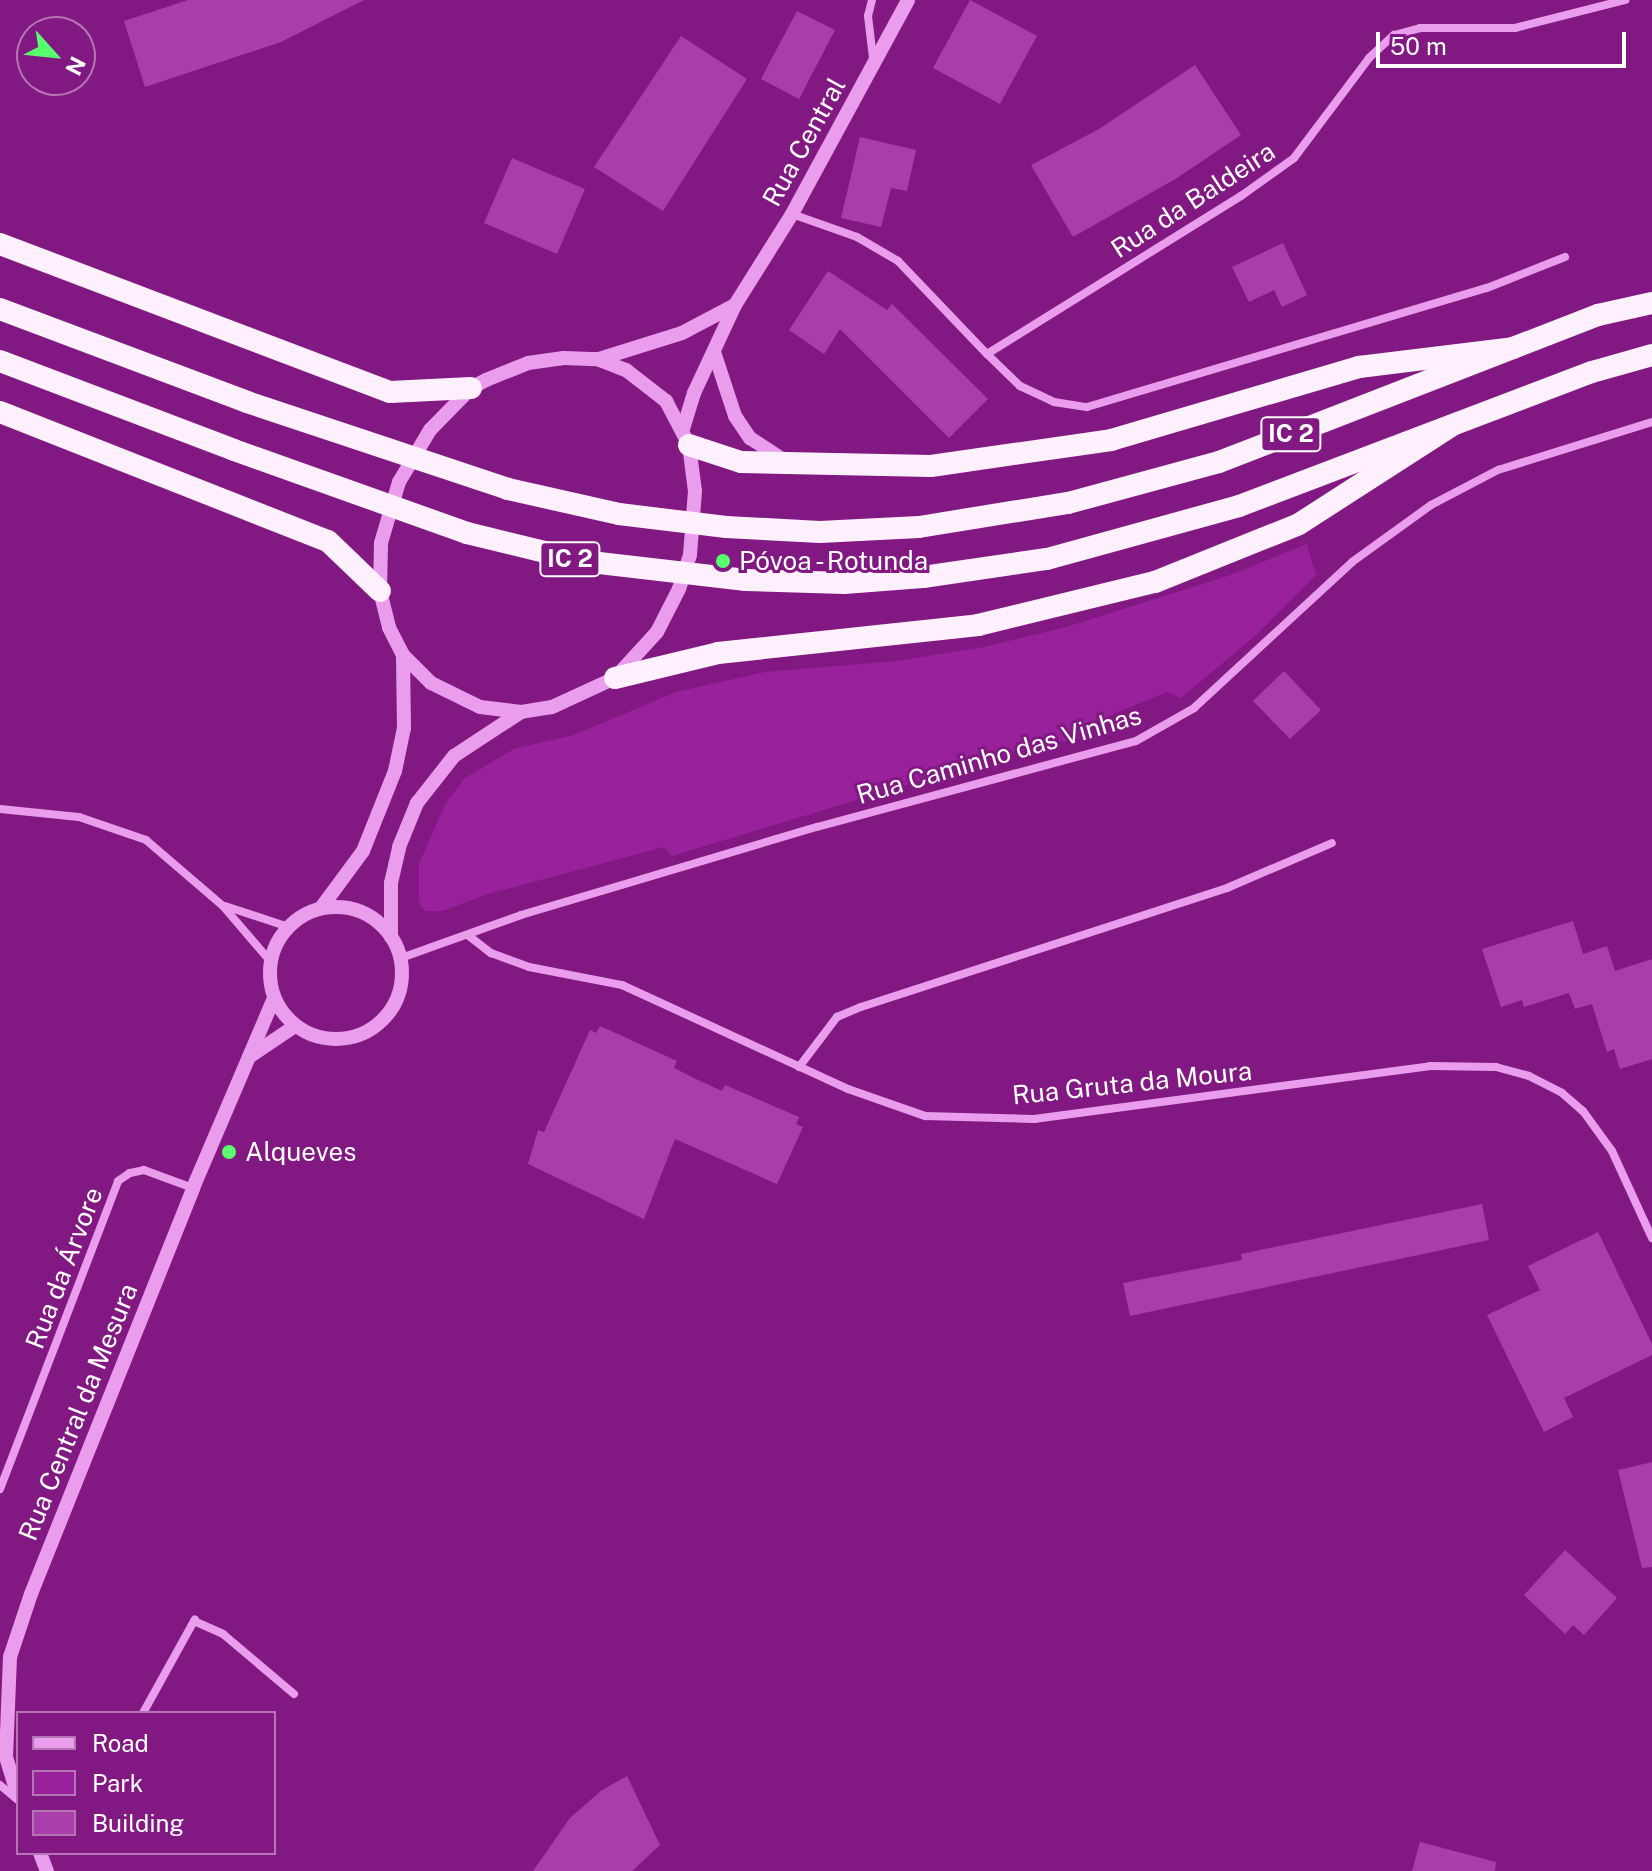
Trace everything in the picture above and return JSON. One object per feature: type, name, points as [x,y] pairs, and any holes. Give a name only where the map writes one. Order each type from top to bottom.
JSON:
[{"type":"highway","points":[[0,244],[390,392],[471,388]]},
{"type":"highway","name":"IC 2","points":[[0,309],[247,402],[508,489],[619,514],[726,527],[820,532],[919,527],[1068,503],[1219,462],[1598,315],[1652,303]]},
{"type":"highway","points":[[686,437],[741,462],[792,466],[931,466],[1111,440],[1359,367],[1513,348]]},
{"type":"highway","name":"IC 2","points":[[0,361],[234,450],[467,533],[582,561],[746,580],[844,583],[923,577],[1047,559],[1239,506],[1592,372],[1652,355]]},
{"type":"highway","points":[[0,412],[328,541],[380,591]]},
{"type":"highway","points":[[615,678],[718,653],[978,625],[1155,582],[1299,524],[1451,426]]},
{"type":"street","points":[[872,0],[868,16],[874,66]]},
{"type":"street","name":"Rua Central","points":[[686,437],[694,393],[735,305],[792,214],[908,0]]},
{"type":"street","name":"Rua da Baldeira","points":[[987,354],[1241,196],[1294,158],[1369,58],[1394,35],[1420,28],[1515,28],[1625,0]]},
{"type":"street","points":[[792,214],[857,237],[898,261],[1020,386],[1054,402],[1087,407],[1487,288],[1565,257]]},
{"type":"street","points":[[597,359],[626,370],[646,383],[666,401],[686,437],[695,491],[690,555],[679,589],[657,632],[615,678],[552,707],[521,712],[480,707],[431,683],[403,655],[389,627],[380,591],[381,543],[399,482],[430,430],[471,388],[528,363],[564,358],[597,359],[682,333],[735,305]]},
{"type":"street","points":[[714,352],[735,416],[750,438],[792,466]]},
{"type":"street","name":"Rua Caminho das Vinhas","points":[[401,958],[521,915],[817,827],[1136,741],[1194,708],[1352,562],[1431,505],[1498,470],[1652,422]]},
{"type":"street","points":[[321,908],[363,851],[395,771],[404,728],[403,655]]},
{"type":"street","points":[[391,937],[391,883],[399,847],[417,803],[437,773],[454,756],[521,712]]},
{"type":"street","points":[[0,809],[79,817],[146,840],[223,906],[271,962]]},
{"type":"street","points":[[799,1067],[837,1017],[1227,888],[1332,843]]},
{"type":"street","points":[[223,906],[289,927]]},
{"type":"street","points":[[249,1057],[274,998],[271,962],[277,943],[303,915],[321,908],[341,907],[361,912],[378,922],[391,937],[401,958],[402,978],[398,998],[387,1016],[372,1029],[353,1038],[333,1040],[313,1036],[295,1026],[274,998]]},
{"type":"street","name":"Rua Gruta da Moura","points":[[469,936],[491,953],[529,967],[622,985],[799,1067],[894,1108],[925,1116],[1034,1119],[1430,1066],[1496,1067],[1562,1093],[1583,1111],[1612,1151],[1652,1238]]},
{"type":"street","points":[[249,1057],[295,1026]]},
{"type":"street","name":"Rua Central da Mesura","points":[[16,1791],[6,1757],[10,1657],[31,1594],[193,1188],[249,1057]]},
{"type":"street","name":"Rua da Árvore","points":[[0,1489],[118,1181],[130,1173],[144,1170],[193,1188]]},
{"type":"street","points":[[144,1711],[195,1620],[223,1634],[294,1694]]},
{"type":"green space","points":[[1307,544],[1316,575],[1256,635],[1181,698],[1167,692],[1096,721],[1090,736],[1014,752],[672,856],[664,847],[488,894],[442,911],[425,911],[419,902],[419,864],[445,804],[465,778],[514,749],[574,735],[676,692],[765,672],[897,661],[984,647],[1066,627],[1228,576]]},
{"type":"building","points":[[188,0],[364,0],[281,42],[145,87],[124,21]]},
{"type":"building","points":[[970,0],[1037,36],[1000,104],[933,68]]},
{"type":"building","points":[[797,11],[835,30],[799,99],[761,79]]},
{"type":"building","points":[[681,36],[747,79],[663,211],[594,167]]},
{"type":"building","points":[[1195,65],[1241,135],[1177,178],[1073,237],[1031,165],[1099,129]]},
{"type":"building","points":[[860,137],[916,150],[907,191],[891,188],[881,227],[841,218]]},
{"type":"building","points":[[512,158],[585,189],[557,254],[484,223]]},
{"type":"building","points":[[1283,243],[1307,295],[1282,307],[1274,290],[1249,302],[1232,267]]},
{"type":"building","points":[[828,271],[887,310],[892,304],[988,399],[949,438],[840,329],[824,354],[789,330]]},
{"type":"building","points":[[1284,671],[1321,710],[1290,739],[1253,701]]},
{"type":"building","points":[[1573,921],[1583,954],[1607,946],[1615,971],[1652,959],[1652,1059],[1620,1069],[1614,1049],[1607,1052],[1592,1004],[1575,1009],[1569,993],[1524,1007],[1522,1000],[1501,1007],[1482,949]]},
{"type":"building","points":[[600,1026],[677,1061],[674,1068],[722,1091],[725,1085],[799,1117],[796,1124],[803,1127],[777,1184],[675,1139],[644,1219],[528,1164],[538,1130],[544,1132],[590,1030],[596,1033]]},
{"type":"building","points":[[1482,1204],[1489,1240],[1130,1316],[1123,1283],[1242,1260],[1241,1254]]},
{"type":"building","points":[[1598,1232],[1652,1344],[1652,1355],[1564,1398],[1573,1417],[1544,1432],[1487,1315],[1540,1290],[1528,1266]]},
{"type":"building","points":[[1652,1462],[1652,1567],[1642,1568],[1618,1470]]},
{"type":"building","points":[[1565,1550],[1617,1598],[1584,1635],[1573,1625],[1565,1634],[1524,1595]]},
{"type":"building","points":[[627,1776],[660,1845],[632,1871],[533,1871],[570,1818],[602,1790]]},
{"type":"building","points":[[1420,1842],[1496,1862],[1495,1871],[1412,1871]]},
{"type":"place","name":"Póvoa - Rotunda","points":[[723,561]]},
{"type":"place","name":"Alqueves","points":[[229,1152]]}]
